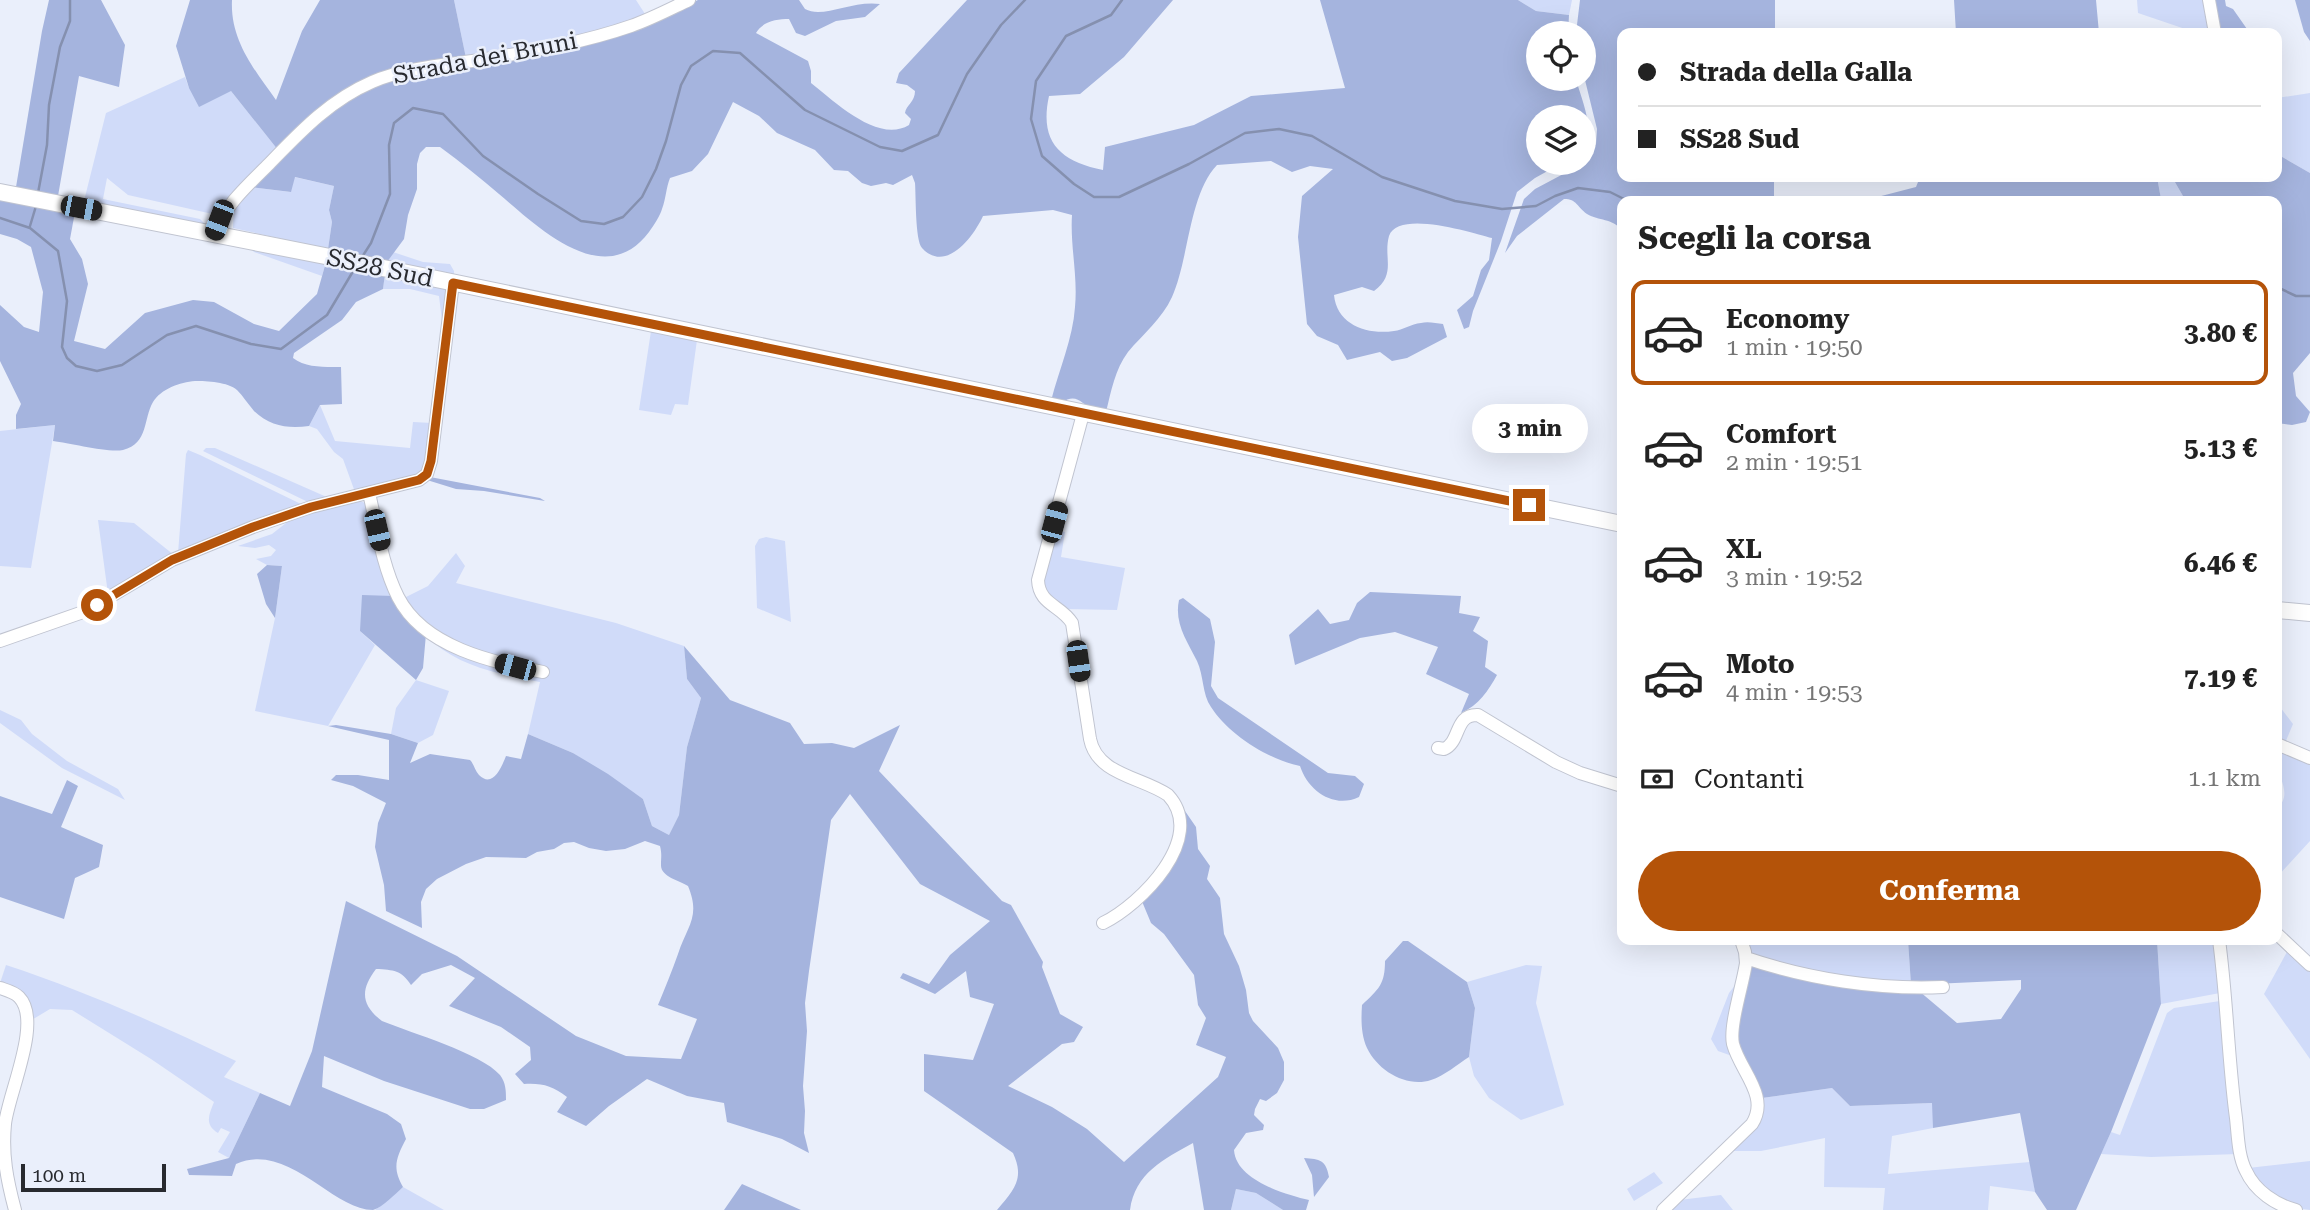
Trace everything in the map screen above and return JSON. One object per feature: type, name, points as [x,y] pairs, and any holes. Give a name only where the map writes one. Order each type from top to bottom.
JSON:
[{"type":"main road","name":"SS28 Sud","points":[[6,193],[384,268],[1617,523]]},
{"type":"main road","points":[[2282,610],[2310,613]]},
{"type":"street","name":"Strada dei Bruni","points":[[214,234],[230,203],[303,130],[325,110],[366,85],[404,72],[512,54],[621,29],[648,20],[689,0]]},
{"type":"street","points":[[2209,0],[2214,28]]},
{"type":"street","points":[[0,640],[86,611],[162,565],[293,513],[424,478],[429,471],[453,283]]},
{"type":"street","points":[[1083,414],[1038,580],[1039,589],[1044,600],[1066,614],[1072,623],[1090,739],[1095,755],[1109,767],[1168,795],[1174,803],[1180,826],[1175,848],[1163,872],[1125,910],[1102,923]]},
{"type":"street","points":[[369,493],[388,572],[399,600],[409,614],[430,632],[464,650],[500,663],[543,672]]},
{"type":"street","points":[[1438,748],[1449,747],[1464,718],[1478,715],[1556,762],[1617,784]]},
{"type":"street","points":[[2282,746],[2310,758]]},
{"type":"street","points":[[2282,939],[2310,965]]},
{"type":"street","points":[[1664,1210],[1752,1124],[1757,1114],[1757,1096],[1732,1038],[1746,958],[1742,945]]},
{"type":"street","points":[[2219,945],[2231,1081],[2244,1168],[2266,1195],[2279,1204],[2296,1210]]},
{"type":"street","points":[[1746,958],[1789,971],[1843,980],[1904,988],[1943,987]]},
{"type":"street","points":[[0,988],[19,997],[26,1013],[26,1046],[8,1103],[4,1134],[4,1162],[15,1210]]},
{"type":"shaded area","points":[[49,0],[101,0],[125,45],[119,87],[79,76],[58,196],[16,187]]},
{"type":"shaded area","points":[[190,0],[232,0],[232,15],[239,41],[276,100],[302,31],[320,0],[454,0],[466,58],[388,73],[278,150],[231,91],[199,107],[189,88],[176,46]]},
{"type":"shaded area","points":[[454,0],[636,0],[647,17],[601,31],[466,58]]},
{"type":"shaded area","points":[[698,0],[799,0],[805,9],[820,12],[859,4],[880,4],[865,17],[836,21],[805,36],[796,33],[789,19],[766,23],[756,33],[808,61],[811,83],[857,118],[884,129],[897,129],[909,125],[911,119],[905,113],[915,91],[907,85],[896,83],[899,73],[967,0],[1173,0],[1124,57],[1080,94],[1049,96],[1047,126],[1056,147],[1075,161],[1103,170],[1105,147],[1194,125],[1251,96],[1345,88],[1320,0],[1518,0],[1536,11],[1569,15],[1569,21],[1526,21],[1526,91],[1579,91],[1583,105],[1526,105],[1526,175],[1540,175],[1517,192],[1469,327],[1464,329],[1457,310],[1473,296],[1481,270],[1489,260],[1492,238],[1453,228],[1421,223],[1395,228],[1389,236],[1387,272],[1381,285],[1374,291],[1362,287],[1334,295],[1336,305],[1347,321],[1364,329],[1384,332],[1423,322],[1443,324],[1447,337],[1407,358],[1392,361],[1380,352],[1347,360],[1338,345],[1317,336],[1307,324],[1298,237],[1302,196],[1333,169],[1310,166],[1292,172],[1271,161],[1217,165],[1208,177],[1195,209],[1172,297],[1158,319],[1128,352],[1114,381],[1106,412],[1095,411],[1075,399],[1061,403],[1051,401],[1074,319],[1076,284],[1072,215],[1053,210],[983,216],[973,233],[958,249],[940,257],[931,255],[920,243],[912,175],[893,185],[886,183],[871,186],[862,183],[848,171],[834,170],[815,150],[777,133],[759,116],[733,102],[708,154],[692,171],[670,178],[661,212],[649,232],[631,249],[612,256],[592,255],[572,248],[552,236],[440,147],[426,147],[420,153],[417,189],[408,215],[404,239],[387,262],[328,249],[332,222],[329,210],[334,186],[295,177],[291,192],[251,187],[320,118],[375,85],[650,23]]},
{"type":"shaded area","points":[[1518,0],[1572,0],[1569,15],[1536,11]]},
{"type":"shaded area","points":[[1580,0],[1775,0],[1775,28],[1617,28],[1617,182],[1774,182],[1774,196],[1617,196],[1617,226],[1587,214],[1572,200],[1564,199],[1517,236],[1505,253],[1524,199],[1535,189],[1561,175],[1596,175],[1596,105],[1591,105],[1588,91],[1596,91],[1596,21],[1577,21]]},
{"type":"shaded area","points":[[1954,0],[2096,0],[2099,28],[1956,28]]},
{"type":"shaded area","points":[[2137,0],[2203,0],[2209,28],[2182,28],[2138,13]]},
{"type":"shaded area","points":[[2214,0],[2225,0],[2226,6],[2233,9],[2246,28],[2220,28]]},
{"type":"shaded area","points":[[2295,0],[2310,0],[2310,41],[2304,32]]},
{"type":"shaded area","points":[[185,77],[189,88],[231,91],[278,150],[217,215],[128,195],[107,178],[103,199],[200,219],[205,224],[84,201],[106,113]]},
{"type":"shaded area","points":[[2310,93],[2310,173],[2282,157],[2282,97]]},
{"type":"shaded area","points":[[2282,157],[2310,173],[2310,353],[2293,373],[2296,396],[2310,412],[2306,422],[2282,424],[2282,196],[2183,196],[2175,182],[2282,182]]},
{"type":"shaded area","points":[[294,177],[334,186],[329,210],[332,222],[328,249],[233,228],[234,203],[251,187],[290,192]]},
{"type":"shaded area","points":[[1918,182],[2158,182],[2160,196],[1881,196],[1916,187]]},
{"type":"shaded area","points":[[2158,182],[2175,182],[2183,196],[2160,196]]},
{"type":"shaded area","points":[[0,197],[75,212],[70,239],[82,259],[88,284],[74,341],[105,349],[145,313],[193,300],[214,302],[254,324],[279,331],[317,294],[326,262],[385,274],[383,289],[356,302],[342,320],[294,353],[293,358],[304,364],[341,367],[342,404],[320,405],[309,426],[287,427],[260,416],[233,387],[217,382],[195,381],[171,387],[156,397],[141,436],[131,447],[123,450],[53,441],[55,425],[16,429],[16,415],[21,404],[0,361],[0,305],[24,327],[39,332],[43,292],[31,247],[0,234]]},
{"type":"shaded area","points":[[248,246],[326,262],[322,276],[254,252]]},
{"type":"shaded area","points":[[393,252],[423,262],[450,264],[454,276],[387,262]]},
{"type":"shaded area","points":[[385,274],[445,289],[448,293],[443,329],[439,296],[410,289],[383,289]]},
{"type":"shaded area","points":[[651,331],[697,340],[688,405],[675,404],[671,415],[639,410]]},
{"type":"shaded area","points":[[320,405],[335,441],[410,448],[413,422],[432,423],[427,463],[422,474],[355,492],[343,459],[334,452],[317,429],[309,426]]},
{"type":"shaded area","points":[[55,425],[31,568],[0,566],[0,431]]},
{"type":"shaded area","points":[[206,448],[215,448],[329,498],[310,503],[203,451]]},
{"type":"shaded area","points":[[188,450],[200,455],[303,505],[178,553]]},
{"type":"shaded area","points":[[430,477],[545,501],[456,489],[427,480]]},
{"type":"shaded area","points":[[358,500],[367,504],[393,596],[360,631],[375,645],[328,726],[255,711],[275,618],[282,566],[267,565],[256,559],[271,556],[276,550],[269,545],[255,548],[238,546],[272,534],[295,516]]},
{"type":"shaded area","points":[[98,520],[134,523],[174,555],[108,594]]},
{"type":"shaded area","points":[[1055,530],[1065,532],[1061,557],[1125,568],[1117,610],[1065,609],[1042,588]]},
{"type":"shaded area","points":[[766,537],[785,541],[791,622],[757,608],[755,546],[759,539]]},
{"type":"shaded area","points":[[456,553],[465,566],[456,583],[616,623],[684,646],[687,679],[701,698],[687,747],[679,815],[669,835],[652,826],[643,799],[573,753],[528,734],[540,682],[471,664],[434,643],[434,640],[487,654],[432,626],[404,598],[428,586]]},
{"type":"shaded area","points":[[267,565],[282,566],[275,618],[266,604],[257,574]]},
{"type":"shaded area","points":[[1370,592],[1461,596],[1459,613],[1480,617],[1473,631],[1488,641],[1485,667],[1497,675],[1478,702],[1461,713],[1469,694],[1426,674],[1438,647],[1395,632],[1360,638],[1295,665],[1289,635],[1318,609],[1330,624],[1349,620],[1357,603]]},
{"type":"shaded area","points":[[362,595],[393,596],[426,634],[423,668],[416,680],[360,631]]},
{"type":"shaded area","points":[[1183,598],[1210,619],[1215,642],[1211,686],[1218,698],[1328,773],[1355,776],[1364,784],[1359,797],[1340,801],[1323,795],[1309,783],[1300,766],[1263,752],[1238,736],[1218,717],[1208,702],[1199,667],[1180,624],[1178,608],[1179,600]]},
{"type":"shaded area","points":[[684,646],[730,700],[790,723],[804,744],[832,743],[854,748],[900,725],[879,771],[1002,901],[1011,905],[1043,962],[1042,967],[1060,1014],[1083,1027],[1074,1042],[1062,1044],[1008,1086],[1052,1107],[1087,1129],[1124,1162],[1218,1077],[1226,1057],[1196,1045],[1206,1018],[1198,1005],[1194,975],[1164,934],[1151,923],[1141,899],[1173,860],[1176,798],[1196,827],[1198,849],[1210,866],[1207,879],[1220,898],[1224,934],[1239,966],[1249,1013],[1278,1048],[1284,1062],[1284,1080],[1277,1093],[1266,1101],[1260,1099],[1255,1109],[1254,1115],[1264,1125],[1263,1130],[1246,1133],[1234,1150],[1237,1161],[1243,1170],[1263,1184],[1309,1200],[1306,1210],[1283,1210],[1256,1193],[1236,1189],[1231,1210],[1204,1210],[1193,1143],[1162,1161],[1144,1177],[1133,1197],[1130,1210],[997,1210],[1018,1177],[1013,1153],[924,1091],[924,1054],[973,1060],[994,1004],[970,997],[966,971],[935,994],[900,978],[903,973],[929,984],[950,955],[990,921],[920,884],[850,794],[831,820],[805,1003],[807,1031],[803,1086],[804,1133],[809,1153],[782,1139],[727,1122],[724,1103],[687,1096],[647,1079],[586,1126],[557,1112],[567,1097],[547,1086],[524,1084],[515,1074],[531,1060],[530,1047],[501,1027],[449,1006],[475,978],[451,965],[422,974],[411,985],[404,976],[396,972],[376,969],[365,990],[367,1003],[382,1021],[462,1051],[491,1067],[503,1081],[506,1100],[484,1109],[470,1109],[384,1081],[324,1056],[322,1087],[387,1114],[401,1124],[406,1139],[396,1168],[403,1187],[385,1203],[373,1210],[357,1207],[291,1168],[274,1161],[255,1159],[236,1164],[232,1176],[189,1175],[187,1169],[229,1158],[260,1093],[290,1106],[312,1051],[346,901],[457,956],[576,1036],[626,1056],[681,1059],[697,1019],[658,1005],[691,921],[693,906],[688,886],[664,872],[660,846],[645,841],[625,849],[606,851],[574,842],[537,852],[526,858],[486,857],[437,879],[426,889],[421,902],[422,928],[386,911],[384,885],[375,847],[378,823],[386,803],[353,786],[331,780],[336,775],[358,775],[389,780],[389,740],[328,726],[391,734],[418,743],[410,763],[430,754],[470,760],[484,779],[493,778],[506,756],[521,759],[528,734],[573,753],[643,799],[652,826],[669,835],[679,815],[687,747],[701,698],[687,679]]},
{"type":"shaded area","points":[[416,680],[449,691],[433,735],[418,743],[391,734],[396,708]]},
{"type":"shaded area","points":[[0,710],[21,720],[32,734],[67,761],[118,789],[125,800],[62,768],[0,723]]},
{"type":"shaded area","points":[[2282,710],[2293,724],[2285,743],[2282,742]]},
{"type":"shaded area","points":[[2282,749],[2310,761],[2310,841],[2282,872],[2282,801]]},
{"type":"shaded area","points":[[67,780],[78,786],[61,827],[103,845],[99,867],[75,878],[64,919],[0,897],[0,796],[52,814]]},
{"type":"shaded area","points":[[1403,941],[1408,941],[1467,982],[1475,1008],[1469,1057],[1441,1076],[1422,1082],[1394,1076],[1378,1064],[1367,1048],[1363,1032],[1362,1005],[1380,986],[1385,961]]},
{"type":"shaded area","points":[[1746,945],[1908,945],[1911,985],[1839,977],[1749,956]]},
{"type":"shaded area","points":[[1908,945],[2157,945],[2161,1004],[2111,1132],[2076,1210],[2047,1210],[2035,1192],[2020,1113],[1933,1128],[1932,1103],[1850,1106],[1832,1088],[1762,1098],[1736,1042],[1750,962],[1919,991],[1957,1023],[2001,1019],[2021,989],[2021,980],[1911,985]]},
{"type":"shaded area","points":[[2157,945],[2215,945],[2220,993],[2161,1004]]},
{"type":"shaded area","points":[[2288,950],[2310,970],[2310,1059],[2264,994]]},
{"type":"shaded area","points":[[6,965],[122,1009],[236,1061],[224,1077],[260,1093],[229,1158],[218,1152],[230,1132],[221,1128],[218,1133],[209,1123],[214,1102],[72,1010],[50,1009],[30,1021],[29,1011],[0,983]]},
{"type":"shaded area","points":[[1526,965],[1542,966],[1536,1003],[1564,1105],[1521,1120],[1489,1098],[1474,1076],[1469,1057],[1475,1008],[1467,982]]},
{"type":"shaded area","points":[[1739,980],[1735,1057],[1718,1051],[1711,1039],[1729,993]]},
{"type":"shaded area","points":[[2220,1001],[2238,1154],[2151,1157],[2101,1154],[2111,1132],[2120,1135],[2167,1013],[2174,1008]]},
{"type":"shaded area","points":[[1832,1088],[1850,1106],[1933,1103],[1933,1128],[1892,1136],[1888,1174],[2030,1162],[2035,1192],[1990,1186],[1988,1210],[1883,1210],[1885,1188],[1824,1187],[1825,1138],[1761,1151],[1730,1151],[1762,1098]]},
{"type":"shaded area","points":[[1304,1158],[1321,1162],[1328,1171],[1329,1177],[1314,1197],[1312,1175]]},
{"type":"shaded area","points":[[2310,1161],[2310,1210],[2281,1202],[2261,1185],[2248,1168]]},
{"type":"shaded area","points":[[1654,1172],[1663,1183],[1634,1201],[1627,1189]]},
{"type":"shaded area","points":[[742,1184],[801,1210],[724,1210]]},
{"type":"shaded area","points":[[403,1187],[444,1210],[375,1210]]},
{"type":"shaded area","points":[[1236,1189],[1256,1193],[1283,1210],[1231,1210]]},
{"type":"shaded area","points":[[1721,1195],[1733,1210],[1669,1210],[1679,1200]]},
{"type":"waterway","points":[[38,193],[47,145],[49,105],[60,47],[70,21],[70,0]]},
{"type":"waterway","points":[[362,257],[371,243],[390,194],[389,145],[394,123],[413,108],[443,114],[483,156],[538,194],[581,221],[604,224],[623,217],[642,197],[666,141],[681,85],[691,66],[713,51],[740,53],[805,110],[880,147],[902,151],[938,135],[967,74],[1001,25],[1025,0]]},
{"type":"waterway","points":[[1122,0],[1111,15],[1066,36],[1036,81],[1031,119],[1042,156],[1074,184],[1094,197],[1119,197],[1189,164],[1245,133],[1279,129],[1312,136],[1382,177],[1455,201],[1502,209],[1536,206],[1578,188],[1610,192],[1618,196]]},
{"type":"waterway","points":[[30,226],[36,206]]},
{"type":"waterway","points":[[0,218],[30,228],[58,251],[67,301],[62,347],[67,358],[76,366],[97,371],[122,365],[167,335],[196,326],[251,344],[281,349],[327,315],[355,268]]},
{"type":"waterway","points":[[2282,289],[2296,296],[2310,296]]},
{"type":"route","points":[[97,605],[172,560],[253,527],[311,507],[424,478],[431,461],[453,283],[1529,505]]}]
